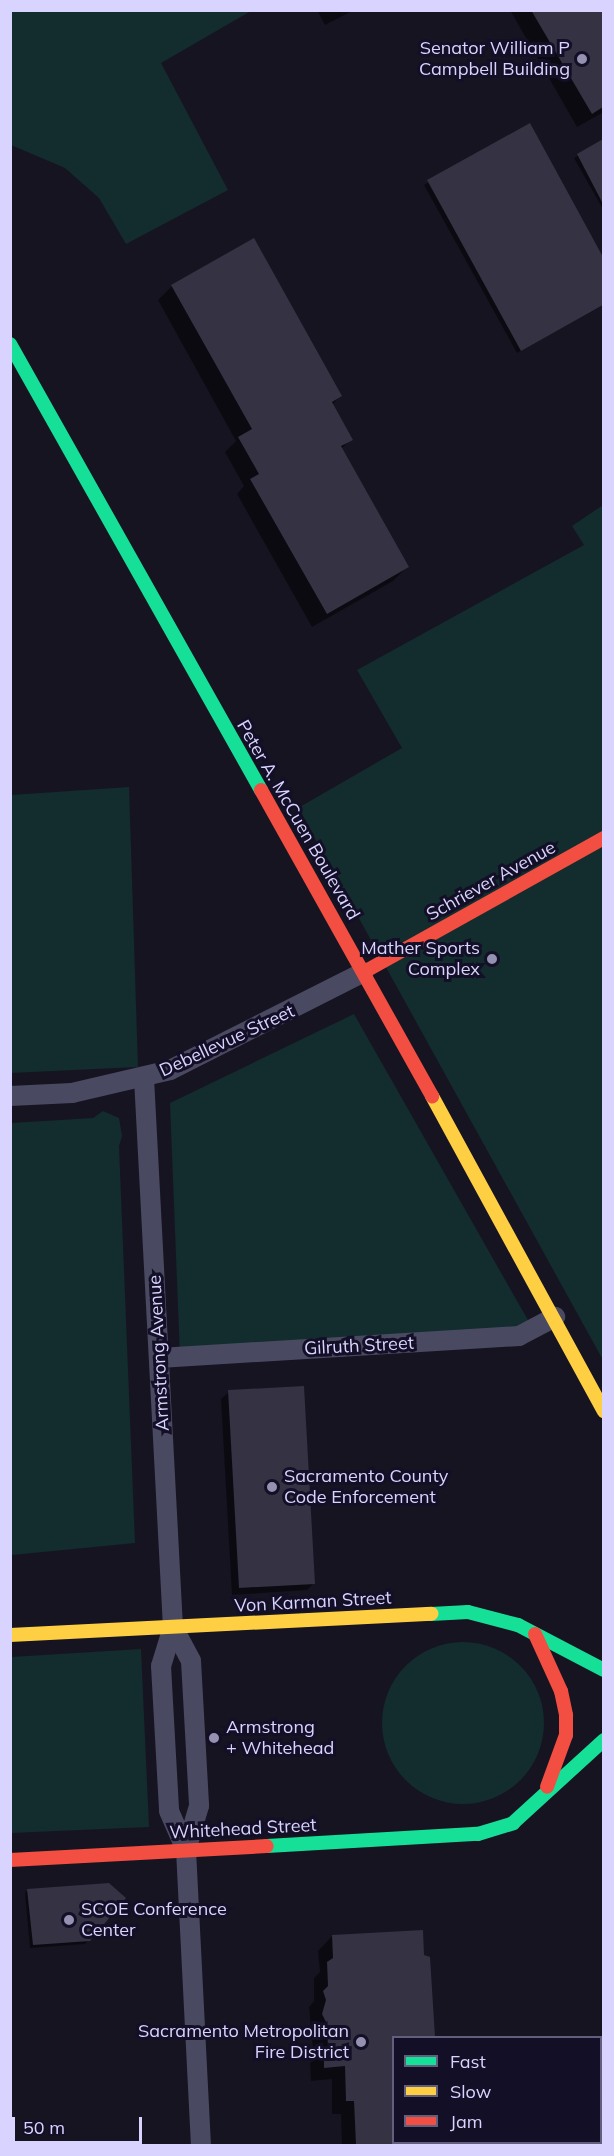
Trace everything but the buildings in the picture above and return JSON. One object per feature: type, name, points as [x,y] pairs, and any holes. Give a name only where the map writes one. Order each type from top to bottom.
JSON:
[{"type":"street","name":"Peter A. McCuen Boulevard","points":[[10,344],[364,972],[555,1317],[603,1411]]},
{"type":"street","name":"Schriever Avenue","points":[[364,972],[603,838]]},
{"type":"street","name":"Debellevue Street","points":[[10,1096],[72,1093],[144,1078],[203,1056],[364,972]]},
{"type":"street","name":"Armstrong Avenue","points":[[144,1078],[173,1628],[161,1666],[170,1811],[186,1850]]},
{"type":"street","name":"Gilruth Street","points":[[159,1358],[519,1336],[555,1317]]},
{"type":"street","name":"Von Karman Street","points":[[10,1635],[468,1612],[501,1618],[603,1670]]},
{"type":"street","name":"Armstrong Avenue","points":[[173,1628],[191,1661],[199,1806],[186,1850],[201,2145]]},
{"type":"street","points":[[535,1634],[561,1691],[566,1715],[566,1735],[543,1797]]},
{"type":"street","name":"Whitehead Street","points":[[10,1860],[478,1834],[513,1823],[603,1740]]},
{"type":"green space","points":[[11,10],[251,11],[161,63],[228,190],[126,244],[99,198],[65,168],[11,145]]},
{"type":"green space","name":"Mather Sports Complex","points":[[603,505],[603,1360],[298,808],[402,748],[357,670],[584,545],[572,526]]},
{"type":"green space","points":[[129,787],[138,1067],[11,1073],[11,795]]},
{"type":"green space","points":[[354,1014],[533,1329],[180,1357],[170,1103]]},
{"type":"green space","points":[[103,1111],[119,1118],[122,1136],[119,1146],[135,1543],[12,1555],[11,1123],[93,1118]]},
{"type":"green space","points":[[463,1642],[494,1648],[520,1666],[538,1692],[544,1723],[538,1754],[520,1780],[494,1798],[463,1804],[432,1798],[406,1780],[388,1754],[382,1723],[388,1692],[406,1666],[432,1648]]},
{"type":"green space","points":[[141,1649],[149,1827],[11,1833],[11,1657]]},
{"type":"traffic: fast","points":[[10,344],[261,790]]},
{"type":"traffic: fast","points":[[431,1614],[468,1612],[518,1625],[604,1670]]},
{"type":"traffic: fast","points":[[267,1846],[478,1834],[513,1823],[604,1740]]},
{"type":"traffic: slow","points":[[432,1096],[604,1411]]},
{"type":"traffic: slow","points":[[10,1635],[431,1614]]},
{"type":"traffic: jam","points":[[261,790],[432,1096]]},
{"type":"traffic: jam","points":[[364,972],[604,838]]},
{"type":"traffic: jam","points":[[535,1634],[561,1691],[566,1715],[566,1735],[547,1787]]},
{"type":"traffic: jam","points":[[10,1860],[267,1846]]},
{"type":"place","name":"Senator William P Campbell Building","points":[[582,59]]},
{"type":"place","name":"Mather Sports Complex","points":[[492,959]]},
{"type":"place","name":"Sacramento County Code Enforcement","points":[[272,1487]]},
{"type":"place","name":"Armstrong + Whitehead","points":[[214,1738]]},
{"type":"place","name":"SCOE Conference Center","points":[[69,1920]]},
{"type":"place","name":"Sacramento Metropolitan Fire District","points":[[361,2042]]}]
